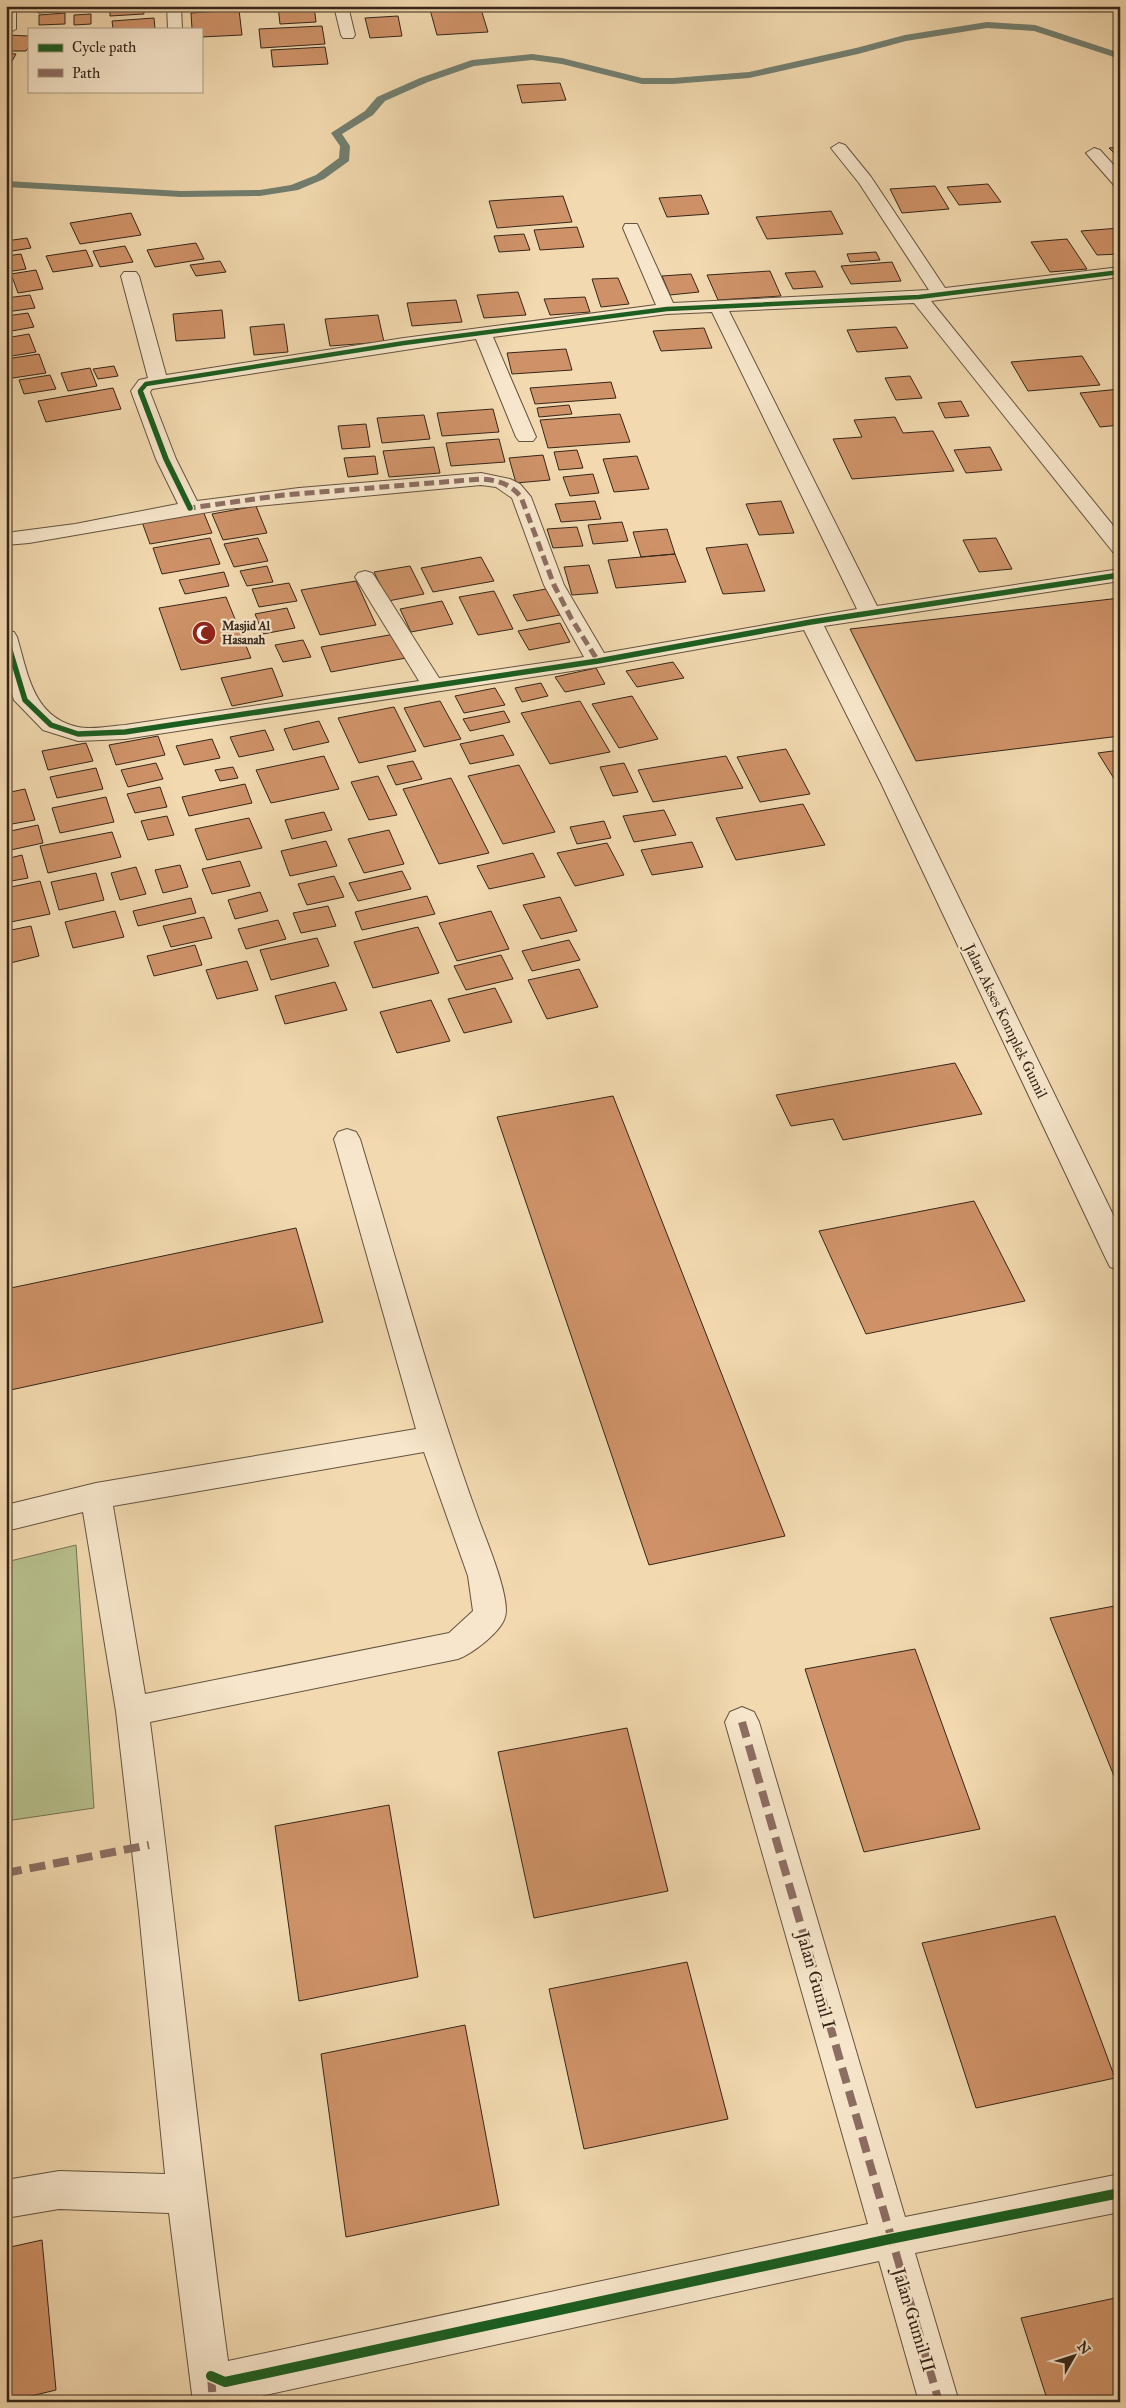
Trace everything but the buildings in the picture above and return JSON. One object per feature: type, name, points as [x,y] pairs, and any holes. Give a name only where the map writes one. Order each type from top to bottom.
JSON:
[{"type":"street","points":[[9,6],[9,29]]},
{"type":"street","points":[[174,6],[175,28]]},
{"type":"street","points":[[342,6],[348,35]]},
{"type":"street","points":[[839,148],[850,164],[865,180],[940,294]]},
{"type":"street","points":[[1094,153],[1120,182]]},
{"type":"street","points":[[631,228],[667,309]]},
{"type":"street","points":[[190,508],[166,459],[140,391],[146,384],[158,380],[482,333],[667,309],[919,297],[1120,272]]},
{"type":"street","points":[[130,276],[158,380]]},
{"type":"street","points":[[919,297],[1120,548]]},
{"type":"street","points":[[718,307],[870,613]]},
{"type":"street","points":[[482,333],[526,438]]},
{"type":"street","points":[[6,540],[76,532],[190,508],[284,495],[481,479],[497,480],[508,485],[521,497],[548,572],[570,617],[598,660]]},
{"type":"street","points":[[6,637],[16,702],[51,724],[78,734],[125,732],[434,686],[598,660],[811,622],[1120,575]]},
{"type":"street","points":[[365,577],[434,686]]},
{"type":"street","name":"Jalan Akses Komplek Gumil","points":[[811,622],[892,783],[1120,1259]]},
{"type":"street","points":[[132,1711],[458,1645],[490,1616],[484,1576],[434,1438],[347,1139]]},
{"type":"street","points":[[6,1518],[96,1496],[434,1438]]},
{"type":"street","points":[[96,1496],[132,1711],[157,1912],[186,2194],[212,2389],[225,2382],[890,2239],[1120,2193]]},
{"type":"street","name":"Jalan Gumil I","points":[[742,1722],[890,2239]]},
{"type":"street","points":[[6,2199],[59,2190],[186,2194]]},
{"type":"street","name":"Jalan Gumil II","points":[[890,2239],[939,2402]]},
{"type":"green space","points":[[76,1545],[94,1808],[6,1821],[6,1562]]},
{"type":"waterway","points":[[6,184],[181,194],[260,193],[294,188],[320,177],[345,159],[345,146],[336,133],[369,113],[381,99],[424,80],[472,63],[532,57],[562,61],[642,81],[673,81],[749,75],[858,51],[905,38],[987,25],[1035,28],[1120,56]]},
{"type":"marked path","points":[[188,504],[190,508],[284,495],[481,479],[503,483],[513,488],[521,497],[529,514],[545,564],[559,596],[598,661]]},
{"type":"marked path","points":[[742,1722],[939,2402]]},
{"type":"marked path","points":[[6,1873],[149,1845]]},
{"type":"marked path","points":[[211,2376],[213,2402]]},
{"type":"cycle path","points":[[190,508],[166,459],[140,391],[146,384],[404,343],[667,309],[919,297],[1120,272]]},
{"type":"cycle path","points":[[6,637],[25,700],[51,725],[78,734],[125,732],[598,661],[811,622],[1120,575]]},
{"type":"cycle path","points":[[211,2376],[225,2382],[890,2239],[1120,2193]]},
{"type":"place","name":"Masjid Al Hasanah","points":[[204,633]]}]
